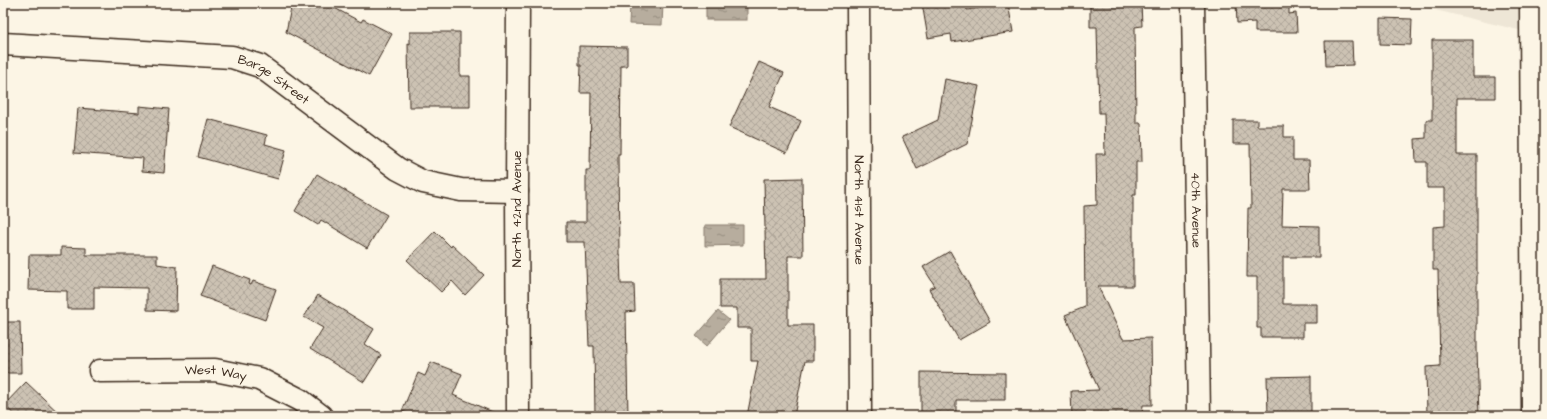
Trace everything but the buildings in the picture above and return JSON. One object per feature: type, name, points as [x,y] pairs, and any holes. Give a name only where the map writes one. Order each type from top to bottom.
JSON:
[{"type":"street","name":"North 42nd Avenue","points":[[518,3],[518,416]]},
{"type":"street","name":"North 41st Avenue","points":[[858,3],[860,416]]},
{"type":"street","name":"40th Avenue","points":[[1193,3],[1199,416]]},
{"type":"street","points":[[1530,3],[1537,164],[1533,416]]},
{"type":"street","name":"Barge Street","points":[[3,44],[232,57],[260,66],[398,169],[422,182],[461,190],[517,191]]},
{"type":"street","name":"West Way","points":[[100,371],[215,370],[259,380],[300,400],[321,416]]},
{"type":"shaded area","points":[[1406,3],[1544,3],[1544,36]]},
{"type":"water","points":[[630,3],[663,4],[662,25],[629,24]]},
{"type":"water","points":[[706,3],[747,3],[747,20],[706,20]]},
{"type":"water","points":[[705,225],[743,225],[743,245],[705,246]]},
{"type":"water","points":[[718,311],[729,320],[707,346],[696,336]]}]
